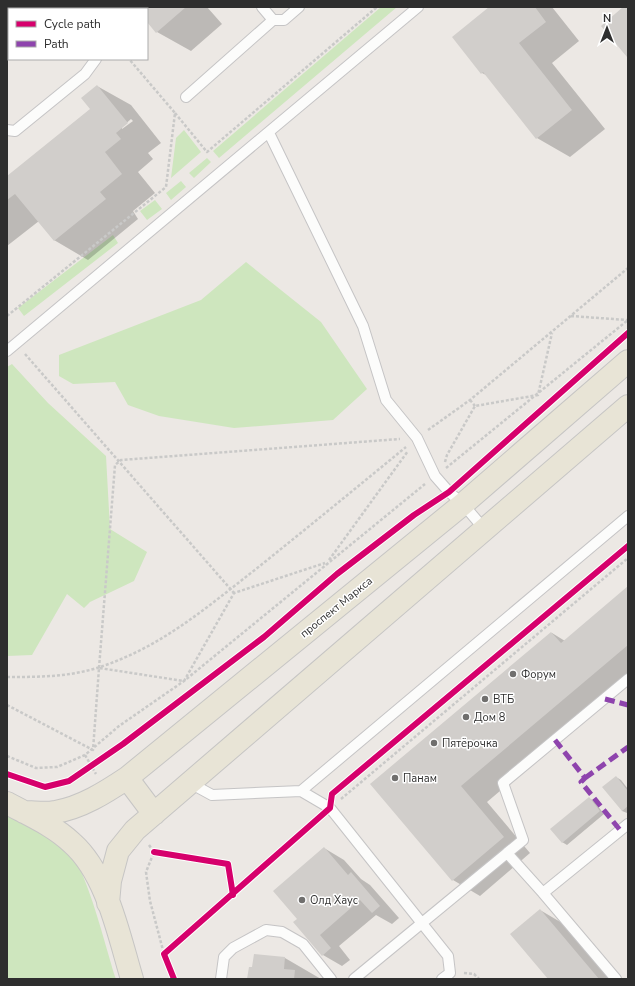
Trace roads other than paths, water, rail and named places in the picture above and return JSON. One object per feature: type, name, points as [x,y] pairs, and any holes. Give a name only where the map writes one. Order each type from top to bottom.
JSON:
[{"type":"main road","name":"проспект Маркса","points":[[16,808],[54,812],[70,808],[106,792],[127,778],[463,504],[628,361]]},
{"type":"main road","points":[[108,903],[110,881],[118,851],[135,830],[628,406]]},
{"type":"main road","points":[[127,778],[154,814]]},
{"type":"main road","points":[[16,808],[50,826],[72,843],[85,857],[97,878],[108,903],[132,979]]},
{"type":"lane","points":[[262,7],[273,20]]},
{"type":"lane","points":[[186,97],[273,20],[284,20],[299,7]]},
{"type":"lane","points":[[7,351],[418,7]]},
{"type":"lane","points":[[7,130],[15,131],[21,127],[85,74],[95,60]]},
{"type":"lane","points":[[269,133],[363,326],[386,400],[417,438],[434,476],[463,504],[485,530]]},
{"type":"lane","points":[[301,792],[628,516]]},
{"type":"lane","points":[[354,979],[423,924],[523,840],[503,783],[628,679]]},
{"type":"lane","points":[[190,782],[212,795],[301,792],[330,808],[448,956],[450,973],[442,979]]},
{"type":"lane","points":[[543,893],[628,824]]},
{"type":"lane","points":[[507,853],[616,979]]},
{"type":"lane","points":[[221,979],[224,957],[233,948],[266,930],[282,932],[303,944],[329,978]]},
{"type":"place","name":"Форум","points":[[513,674]]},
{"type":"place","name":"ВТБ","points":[[485,699]]},
{"type":"place","name":"Дом 8","points":[[466,717]]},
{"type":"place","name":"Пятёрочка","points":[[434,743]]},
{"type":"place","name":"Панам","points":[[395,778]]},
{"type":"place","name":"Олд Хаус","points":[[302,900]]}]
